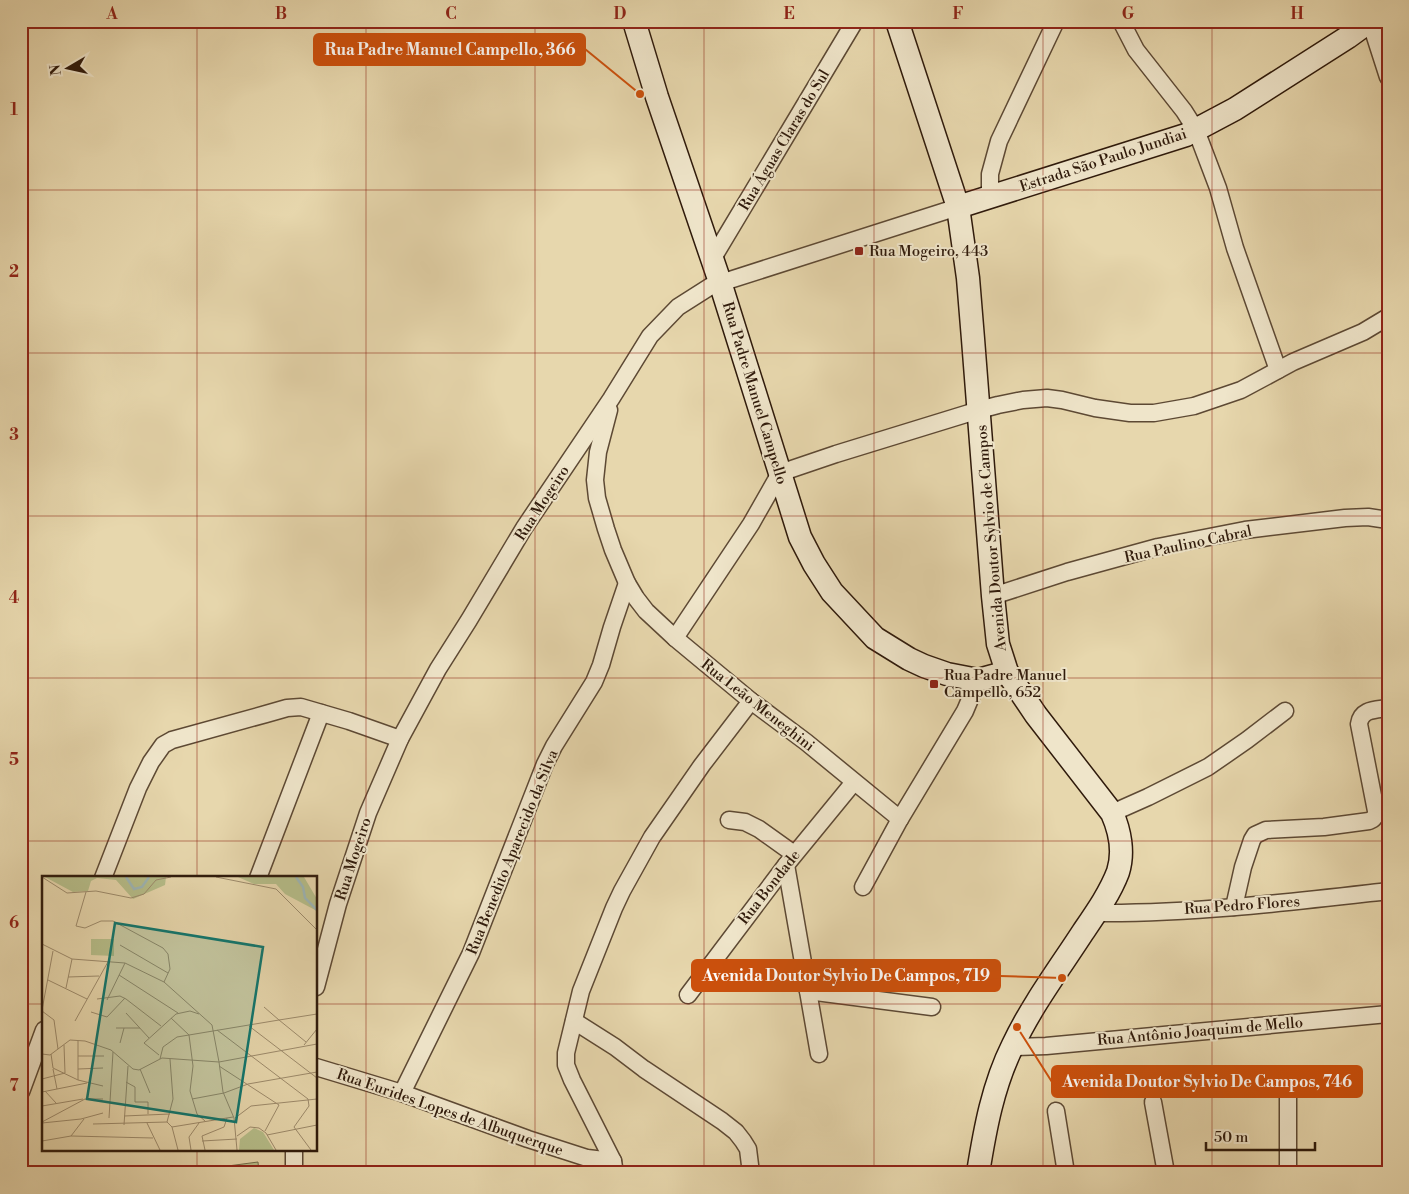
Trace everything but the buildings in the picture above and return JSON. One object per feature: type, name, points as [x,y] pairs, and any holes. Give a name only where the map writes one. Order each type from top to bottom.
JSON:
[{"type":"main road","name":"Rua Padre Manuel Campello","points":[[634,21],[657,97],[720,282],[800,537],[814,564],[832,592],[875,638],[908,659],[924,666],[947,674],[978,680]]},
{"type":"main road","name":"Avenida Doutor Sylvio de Campos","points":[[897,21],[958,207],[968,278],[998,644],[1007,672],[1036,715],[1112,813],[1117,825],[1121,855],[1118,872],[1096,913],[1025,1020],[1003,1067],[983,1137],[978,1173]]},
{"type":"main road","name":"Estrada São Paulo Jundiai","points":[[958,207],[1171,140],[1196,130],[1235,110],[1370,21]]},
{"type":"main road","points":[[978,680],[1007,672]]},
{"type":"street","name":"Rua Águas Claras do Sul","points":[[712,258],[855,21]]},
{"type":"street","points":[[990,196],[990,174],[999,141],[1056,21]]},
{"type":"street","points":[[1122,21],[1136,50],[1184,111],[1196,130],[1218,188],[1235,248],[1278,370]]},
{"type":"street","points":[[1370,21],[1387,75]]},
{"type":"street","name":"Rua Mogeiro","points":[[318,979],[338,904],[368,813],[400,739],[438,669],[470,620],[524,528],[611,399],[650,336],[678,307],[720,282],[958,207]]},
{"type":"street","points":[[676,638],[751,524],[780,473],[979,410],[1023,400],[1047,398],[1130,413],[1154,413],[1194,406],[1241,390],[1293,362],[1363,332],[1388,317]]},
{"type":"street","name":"Rua Leão Meneghini","points":[[611,399],[598,452],[595,480],[597,498],[606,529],[627,583],[636,598],[646,611],[751,702],[806,742],[900,819]]},
{"type":"street","name":"Rua Paulino Cabral","points":[[993,596],[1067,572],[1187,541],[1245,530],[1304,522],[1368,517],[1388,520]]},
{"type":"street","name":"Rua Benedito Aparecido da Silva","points":[[402,1093],[471,953],[544,764],[599,672],[627,583]]},
{"type":"street","points":[[863,887],[900,819],[965,711],[978,680]]},
{"type":"street","points":[[614,1167],[566,1065],[566,1053],[582,991],[614,908],[657,829],[702,765],[751,702]]},
{"type":"street","points":[[104,876],[138,788],[151,762],[163,745],[172,740],[287,708],[301,707],[400,739]]},
{"type":"street","points":[[1234,907],[1243,867],[1255,835],[1266,830],[1324,827],[1373,819],[1376,815],[1359,728],[1360,717],[1367,712],[1388,708]]},
{"type":"street","points":[[1112,813],[1208,767],[1285,711]]},
{"type":"street","points":[[259,876],[321,713]]},
{"type":"street","name":"Rua Bondade","points":[[688,995],[790,859],[854,782]]},
{"type":"street","points":[[729,820],[745,822],[758,829],[790,859],[808,991],[819,1054]]},
{"type":"street","name":"Rua Pedro Flores","points":[[1096,913],[1234,907],[1388,892]]},
{"type":"street","points":[[808,991],[932,1007]]},
{"type":"street","name":"Rua Antônio Joaquim de Mello","points":[[1012,1047],[1046,1046],[1388,1014]]},
{"type":"street","points":[[574,1021],[615,1047],[736,1132],[748,1149],[751,1173]]},
{"type":"street","points":[[21,1092],[42,1035]]},
{"type":"street","name":"Rua Eurides Lopes de Albuquerque","points":[[318,1068],[402,1093],[528,1139],[614,1167]]},
{"type":"street","points":[[1288,1083],[1288,1173]]},
{"type":"street","points":[[1153,1102],[1166,1173]]},
{"type":"street","points":[[1056,1111],[1066,1173]]},
{"type":"street","points":[[294,1152],[294,1173]]},
{"type":"green space","points":[[258,1162],[259,1173],[175,1173]]},
{"type":"place","name":"Rua Padre Manuel Campello, 366","points":[[640,94]]},
{"type":"place","name":"Rua Mogeiro, 443","points":[[859,251]]},
{"type":"place","name":"Rua Padre Manuel Campello, 652","points":[[934,684]]},
{"type":"place","name":"Avenida Doutor Sylvio De Campos, 719","points":[[1062,978]]},
{"type":"place","name":"Avenida Doutor Sylvio De Campos, 746","points":[[1017,1027]]}]
